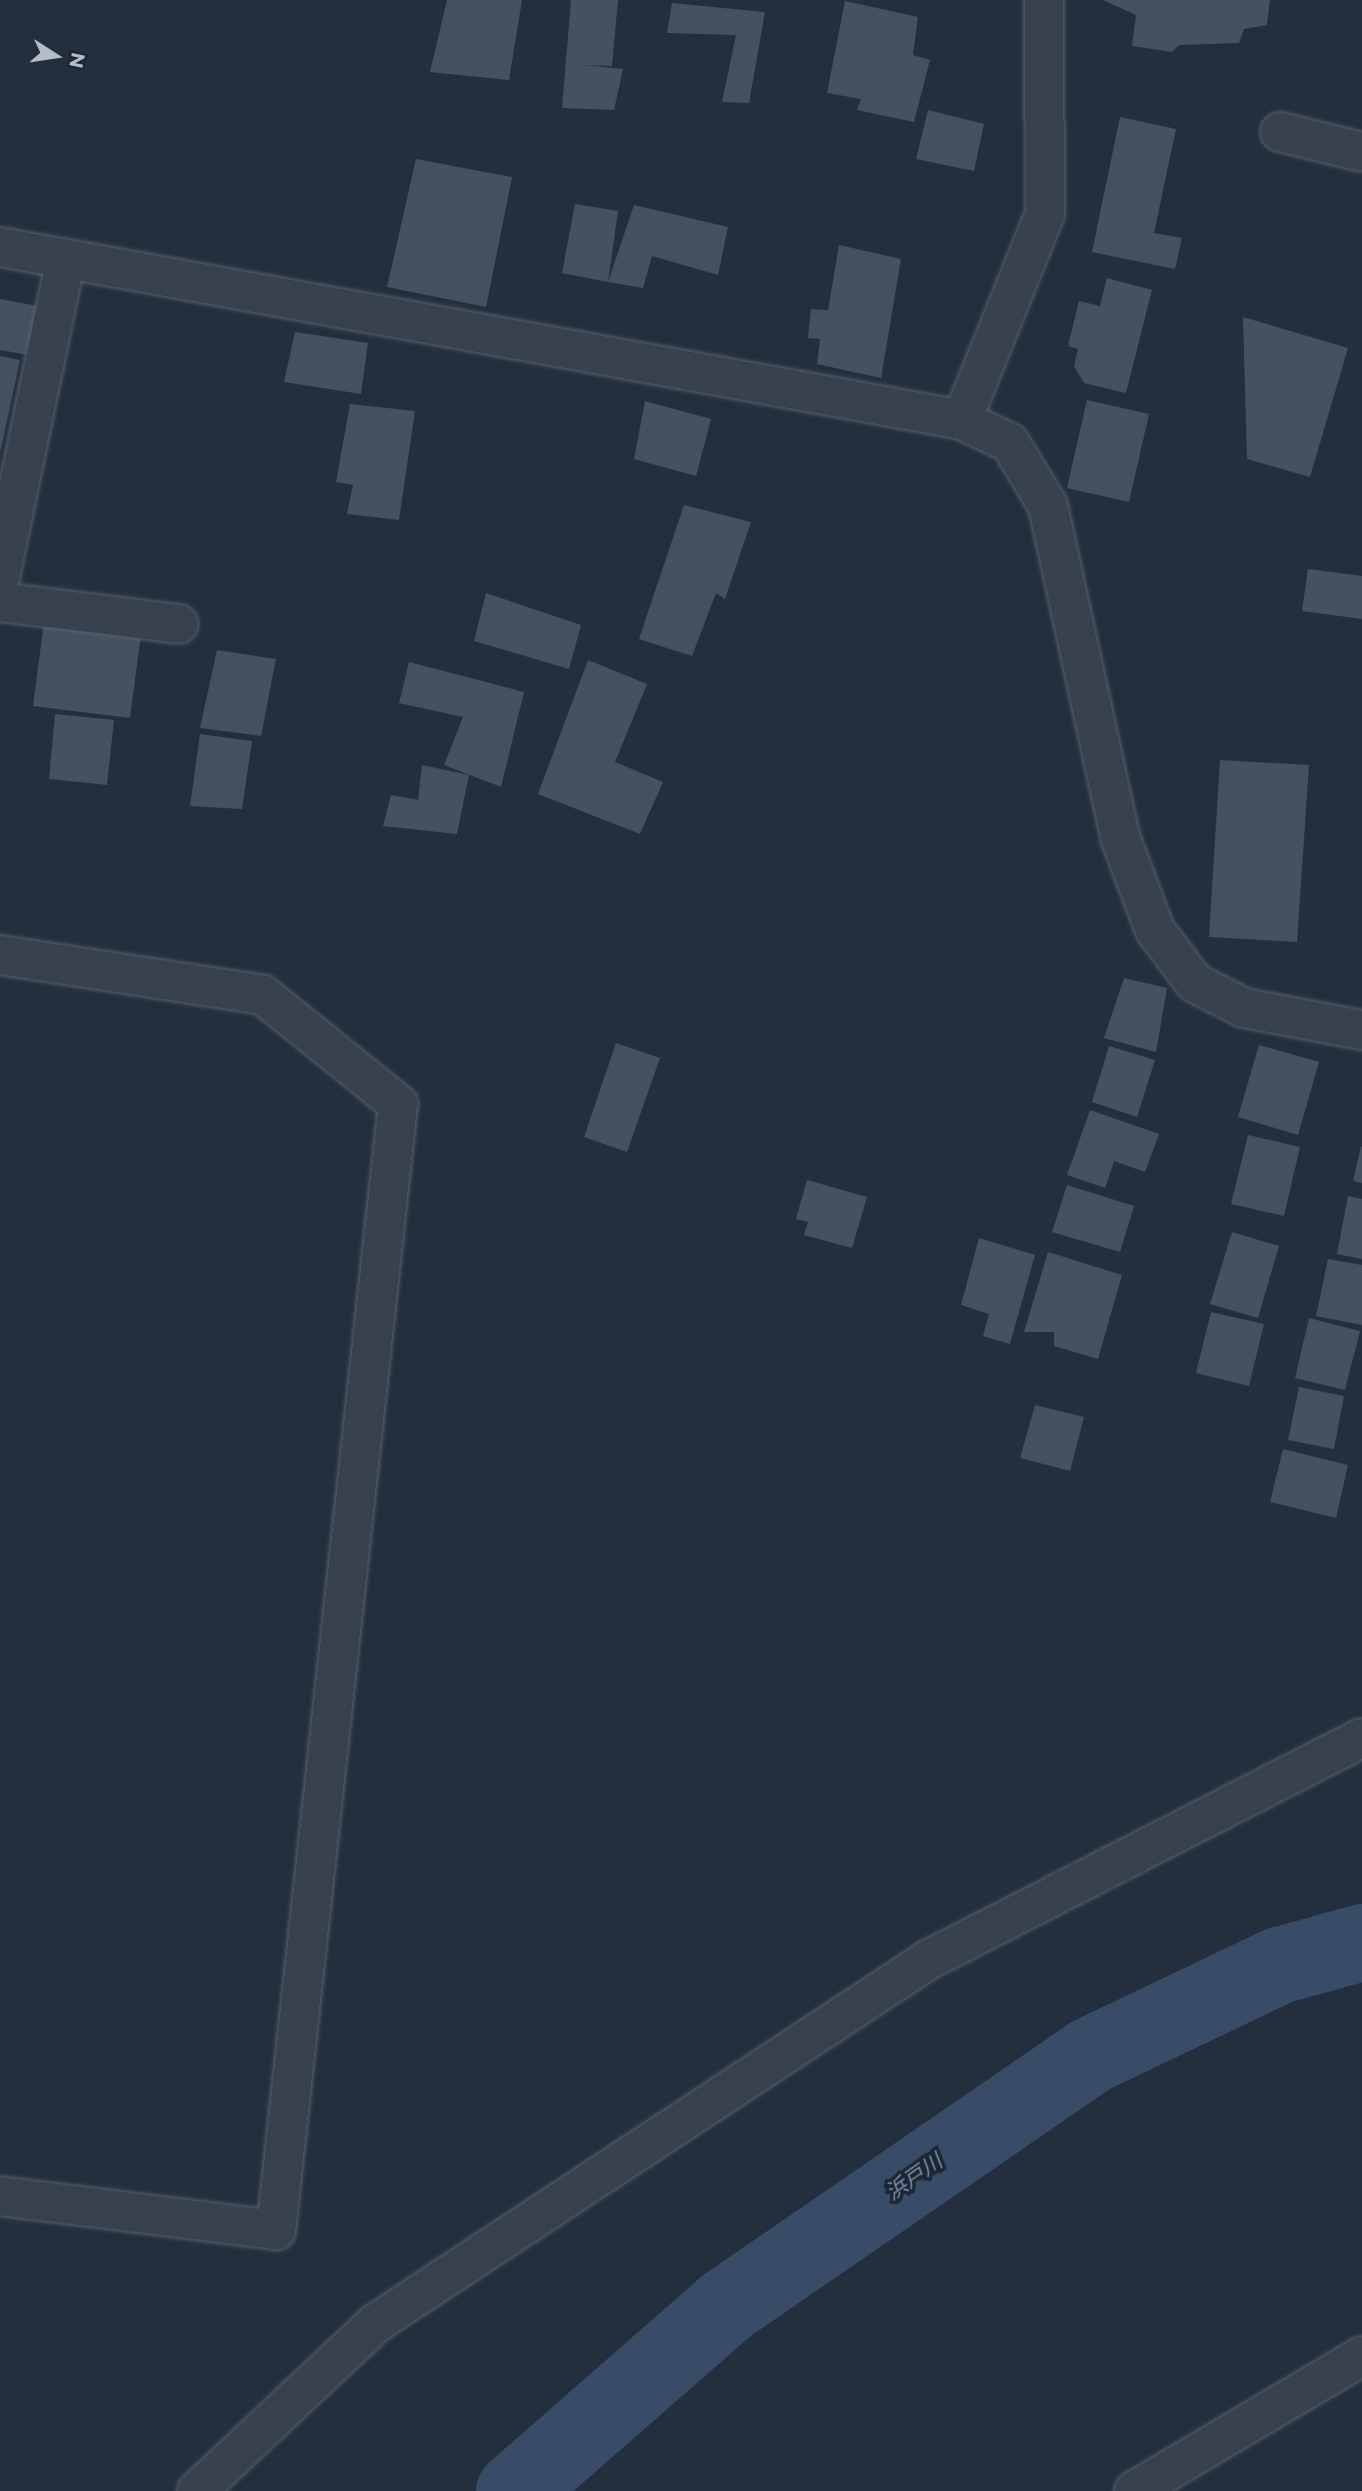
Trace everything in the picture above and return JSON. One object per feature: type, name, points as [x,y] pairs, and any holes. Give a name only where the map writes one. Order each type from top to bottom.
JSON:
[{"type":"street","points":[[962,420],[1045,214],[1044,0]]},
{"type":"street","points":[[1280,132],[1362,152]]},
{"type":"street","points":[[0,247],[962,420],[1010,443],[1048,506],[1120,837],[1155,930],[1195,983],[1244,1008],[1362,1030]]},
{"type":"street","points":[[0,578],[66,259]]},
{"type":"street","points":[[0,603],[179,624]]},
{"type":"street","points":[[0,955],[263,995],[398,1104],[276,2230],[0,2196]]},
{"type":"street","points":[[197,2491],[376,2323],[928,1960],[1362,1738]]},
{"type":"street","points":[[1134,2491],[1362,2356]]},
{"type":"building","points":[[447,0],[522,0],[509,80],[430,72]]},
{"type":"building","points":[[571,0],[618,0],[612,66],[582,65],[623,69],[614,110],[562,108]]},
{"type":"building","points":[[1103,0],[1270,0],[1267,25],[1244,29],[1239,43],[1179,45],[1172,52],[1132,46],[1136,15]]},
{"type":"building","points":[[845,1],[918,17],[913,55],[930,60],[914,122],[857,110],[861,99],[827,93]]},
{"type":"building","points":[[672,3],[765,12],[749,103],[722,102],[736,35],[667,33]]},
{"type":"building","points":[[928,110],[984,124],[974,171],[916,159]]},
{"type":"building","points":[[1120,117],[1176,129],[1154,233],[1182,238],[1175,269],[1092,252]]},
{"type":"building","points":[[416,159],[512,177],[486,307],[387,287]]},
{"type":"building","points":[[575,204],[618,211],[608,282],[562,273]]},
{"type":"building","points":[[634,205],[728,227],[718,275],[652,256],[643,288],[608,282]]},
{"type":"building","points":[[839,245],[901,259],[881,378],[817,364],[820,339],[808,338],[811,309],[828,310]]},
{"type":"building","points":[[1107,278],[1152,290],[1126,393],[1084,383],[1074,366],[1078,349],[1068,346],[1079,301],[1100,306]]},
{"type":"building","points":[[0,299],[38,306],[29,355],[0,350]]},
{"type":"building","points":[[1243,317],[1348,348],[1310,477],[1247,459]]},
{"type":"building","points":[[295,332],[368,343],[361,394],[284,382]]},
{"type":"building","points":[[0,356],[20,360],[1,449],[0,449]]},
{"type":"building","points":[[1087,400],[1149,414],[1129,502],[1067,488]]},
{"type":"building","points":[[645,401],[711,419],[696,476],[634,459]]},
{"type":"building","points":[[350,404],[415,411],[399,520],[347,514],[353,485],[336,482]]},
{"type":"building","points":[[684,505],[751,522],[725,599],[716,593],[692,656],[639,639]]},
{"type":"building","points":[[1308,569],[1362,576],[1362,619],[1302,611]]},
{"type":"building","points":[[486,593],[581,625],[569,669],[474,641]]},
{"type":"building","points":[[44,622],[141,634],[130,718],[33,706]]},
{"type":"building","points":[[217,650],[276,659],[261,736],[200,728]]},
{"type":"building","points":[[588,660],[647,684],[615,762],[663,782],[640,834],[538,794]]},
{"type":"building","points":[[409,662],[524,692],[501,787],[444,765],[463,717],[399,703]]},
{"type":"building","points":[[55,714],[114,720],[107,785],[49,779]]},
{"type":"building","points":[[200,734],[252,741],[242,809],[190,806]]},
{"type":"building","points":[[1220,760],[1309,765],[1297,942],[1209,937]]},
{"type":"building","points":[[422,765],[469,775],[457,834],[383,826],[391,795],[418,800]]},
{"type":"building","points":[[1124,978],[1167,988],[1156,1052],[1104,1038]]},
{"type":"building","points":[[616,1043],[660,1058],[627,1152],[584,1137]]},
{"type":"building","points":[[1259,1045],[1319,1062],[1298,1135],[1238,1117]]},
{"type":"building","points":[[1109,1046],[1155,1060],[1137,1117],[1092,1102]]},
{"type":"building","points":[[1090,1110],[1159,1134],[1145,1172],[1114,1161],[1105,1188],[1067,1175]]},
{"type":"building","points":[[1248,1135],[1300,1147],[1284,1216],[1231,1204]]},
{"type":"building","points":[[1362,1147],[1362,1183],[1353,1181]]},
{"type":"building","points":[[807,1180],[867,1197],[852,1248],[804,1235],[808,1222],[796,1219]]},
{"type":"building","points":[[1067,1185],[1134,1206],[1120,1252],[1052,1232]]},
{"type":"building","points":[[1348,1196],[1362,1199],[1362,1259],[1337,1254]]},
{"type":"building","points":[[1232,1232],[1279,1246],[1258,1318],[1210,1304]]},
{"type":"building","points":[[979,1238],[1035,1255],[1010,1344],[983,1336],[989,1314],[961,1305]]},
{"type":"building","points":[[1048,1252],[1122,1275],[1098,1359],[1054,1346],[1054,1332],[1024,1332]]},
{"type":"building","points":[[1328,1259],[1362,1265],[1362,1325],[1316,1316]]},
{"type":"building","points":[[1211,1312],[1264,1324],[1249,1386],[1196,1373]]},
{"type":"building","points":[[1309,1318],[1360,1331],[1345,1390],[1295,1378]]},
{"type":"building","points":[[1299,1387],[1344,1396],[1334,1449],[1288,1440]]},
{"type":"building","points":[[1035,1405],[1084,1417],[1070,1471],[1020,1458]]},
{"type":"building","points":[[1283,1449],[1348,1465],[1336,1518],[1270,1502]]},
{"type":"waterway","name":"浜戸川","points":[[514,2491],[725,2306],[1090,2055],[1279,1965],[1362,1942]]}]
